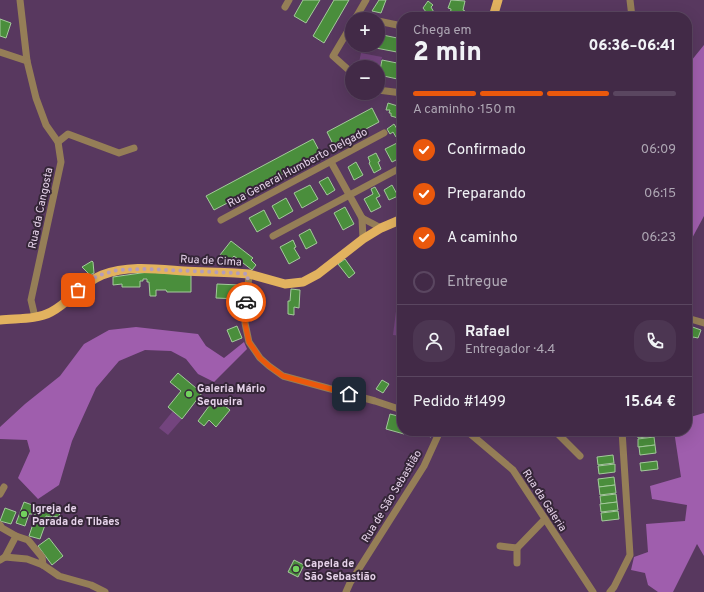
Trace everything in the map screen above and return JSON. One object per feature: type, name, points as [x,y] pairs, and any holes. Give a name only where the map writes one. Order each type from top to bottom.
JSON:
[{"type":"main road","points":[[495,12],[498,0]]},
{"type":"main road","name":"Rua de Cima","points":[[0,320],[35,317],[50,312],[68,300],[91,279],[118,270],[146,269],[248,274],[285,284],[303,282],[318,274],[363,239],[381,228],[397,221]]},
{"type":"street","name":"Rua da Cangosta","points":[[20,0],[27,60],[36,98],[46,125],[58,142],[61,162],[31,300],[35,317]]},
{"type":"street","points":[[285,7],[289,0]]},
{"type":"street","points":[[359,12],[366,0]]},
{"type":"street","points":[[630,0],[631,12]]},
{"type":"street","points":[[385,22],[397,25]]},
{"type":"street","points":[[345,36],[333,56],[345,67]]},
{"type":"street","points":[[0,52],[27,60]]},
{"type":"street","points":[[385,91],[397,92]]},
{"type":"street","name":"Rua General Humberto Delgado","points":[[221,220],[384,133]]},
{"type":"street","points":[[58,142],[68,134],[118,154],[134,148]]},
{"type":"street","points":[[331,162],[362,218],[363,239]]},
{"type":"street","points":[[273,236],[397,170]]},
{"type":"street","points":[[362,218],[381,228]]},
{"type":"street","points":[[248,274],[245,323],[249,342],[260,358],[283,376],[397,408]]},
{"type":"street","points":[[692,319],[704,323]]},
{"type":"street","name":"Rua de São Sebastião","points":[[346,592],[350,583],[424,466],[438,436]]},
{"type":"street","name":"Rua da Galeria","points":[[473,436],[513,470],[593,592]]},
{"type":"street","points":[[559,436],[580,456]]},
{"type":"street","points":[[610,592],[630,555],[622,436]]},
{"type":"street","points":[[517,563],[517,548],[545,520]]},
{"type":"street","points":[[0,525],[2,528],[16,536],[28,540],[42,557],[43,565]]},
{"type":"street","points":[[2,558],[16,536]]},
{"type":"street","points":[[500,546],[517,548]]},
{"type":"street","points":[[2,558],[27,559],[43,565],[59,576],[91,585],[105,592]]},
{"type":"shaded area","points":[[704,45],[704,216],[692,238],[692,60]]},
{"type":"shaded area","points":[[361,53],[382,57],[381,60],[360,60]]},
{"type":"shaded area","points":[[397,304],[397,335],[393,335]]},
{"type":"shaded area","points":[[136,327],[198,334],[206,346],[224,358],[244,342],[247,349],[214,382],[198,374],[186,359],[171,351],[145,350],[119,361],[96,388],[72,441],[59,485],[38,499],[18,478],[30,451],[27,440],[0,439],[0,427],[25,404],[60,376],[84,344],[109,330]]},
{"type":"shaded area","points":[[173,411],[182,419],[168,435],[159,428]]},
{"type":"shaded area","points":[[704,413],[704,556],[697,544],[673,592],[658,592],[648,585],[645,573],[631,570],[634,557],[648,552],[646,524],[685,521],[687,505],[652,499],[650,486],[681,477],[675,436],[692,436],[692,417]]},
{"type":"building","points":[[303,0],[320,0],[306,23],[294,16]]},
{"type":"building","points":[[334,0],[349,0],[324,43],[313,36]]},
{"type":"building","points":[[379,0],[386,0],[381,12],[372,11]]},
{"type":"building","points":[[451,0],[465,1],[463,10],[465,12],[451,12],[451,9],[448,8]]},
{"type":"building","points":[[428,1],[433,5],[431,7],[434,12],[426,12],[423,8]]},
{"type":"building","points":[[0,19],[11,23],[6,38],[0,36]]},
{"type":"building","points":[[385,35],[397,38],[397,52],[385,50]]},
{"type":"building","points":[[385,61],[397,63],[397,79],[385,76]]},
{"type":"building","points":[[388,103],[397,106],[397,118],[391,116],[391,113],[389,113],[390,110],[386,110]]},
{"type":"building","points":[[372,108],[379,122],[334,146],[327,132]]},
{"type":"building","points":[[394,124],[397,129],[397,136],[396,137],[393,132],[390,134],[387,129]]},
{"type":"building","points":[[313,139],[321,154],[214,210],[206,196]]},
{"type":"building","points":[[397,143],[397,160],[392,162],[385,149]]},
{"type":"building","points":[[376,153],[380,161],[378,162],[381,169],[374,173],[368,157]]},
{"type":"building","points":[[356,162],[363,175],[354,180],[348,167]]},
{"type":"building","points":[[328,177],[335,190],[327,195],[319,182]]},
{"type":"building","points":[[310,185],[318,199],[302,208],[294,193]]},
{"type":"building","points":[[392,185],[397,196],[389,200],[384,190]]},
{"type":"building","points":[[375,187],[380,196],[376,198],[381,207],[371,212],[364,199],[373,194],[371,189]]},
{"type":"building","points":[[286,198],[293,211],[279,219],[272,206]]},
{"type":"building","points":[[345,207],[354,224],[343,230],[334,213]]},
{"type":"building","points":[[264,210],[271,224],[257,232],[249,218]]},
{"type":"building","points":[[310,229],[317,243],[306,249],[299,235]]},
{"type":"building","points":[[293,240],[296,247],[294,248],[300,258],[289,264],[280,247]]},
{"type":"building","points":[[231,241],[253,258],[251,260],[256,265],[252,270],[234,256],[229,261],[220,255]]},
{"type":"building","points":[[345,259],[355,273],[349,278],[338,264]]},
{"type":"building","points":[[92,261],[94,273],[90,275],[82,267]]},
{"type":"building","points":[[148,272],[191,275],[191,292],[167,292],[166,290],[156,290],[156,296],[150,296],[149,282],[147,282],[147,279],[140,281],[140,287],[122,287],[122,284],[113,285],[113,277]]},
{"type":"building","points":[[217,284],[240,285],[239,299],[216,298]]},
{"type":"building","points":[[291,289],[300,290],[299,308],[294,307],[294,315],[288,314],[288,301],[290,301]]},
{"type":"building","points":[[237,326],[242,338],[232,342],[227,330]]},
{"type":"building","points":[[692,327],[701,330],[698,338],[693,337],[692,340]]},
{"type":"building","points":[[178,373],[202,393],[182,419],[168,407],[181,391],[170,382]]},
{"type":"building","points":[[382,380],[389,384],[383,393],[376,389]]},
{"type":"building","points":[[215,398],[230,410],[216,427],[209,420],[204,426],[198,421]]},
{"type":"building","points":[[390,414],[397,416],[397,432],[386,429]]},
{"type":"building","points":[[638,436],[654,436],[638,438]]},
{"type":"building","points":[[654,437],[655,445],[638,447],[638,439]]},
{"type":"building","points":[[655,445],[656,453],[640,455],[639,447]]},
{"type":"building","points":[[613,455],[614,463],[598,465],[597,457]]},
{"type":"building","points":[[657,461],[658,469],[641,471],[640,463]]},
{"type":"building","points":[[615,464],[615,472],[599,474],[598,466]]},
{"type":"building","points":[[614,477],[615,485],[599,487],[598,479]]},
{"type":"building","points":[[615,485],[616,493],[600,495],[599,487]]},
{"type":"building","points":[[616,494],[617,502],[601,504],[600,496]]},
{"type":"building","name":"Igreja de Parada de Tibães","points":[[24,502],[35,506],[32,514],[29,514],[25,526],[16,523]]},
{"type":"building","points":[[617,502],[618,510],[601,512],[600,504]]},
{"type":"building","points":[[36,507],[60,511],[59,517],[46,516],[45,525],[40,539],[29,536],[34,521]]},
{"type":"building","points":[[5,508],[16,512],[11,524],[0,521]]},
{"type":"building","points":[[618,511],[619,519],[602,521],[601,513]]},
{"type":"building","points":[[49,538],[63,556],[52,565],[38,546]]},
{"type":"building","name":"Capela de São Sebastião","points":[[294,560],[304,565],[298,577],[288,572]]},
{"type":"way so far","points":[[78,290],[91,279],[118,270],[146,269],[235,273],[248,274],[246,302]]},
{"type":"place","name":"Galeria Mário Sequeira","points":[[189,394]]},
{"type":"place","name":"Igreja de Parada de Tibães","points":[[24,514]]},
{"type":"place","name":"Capela de São Sebastião","points":[[296,569]]},
{"type":"route","points":[[246,302],[245,323],[249,342],[260,358],[283,376],[349,394]]}]
